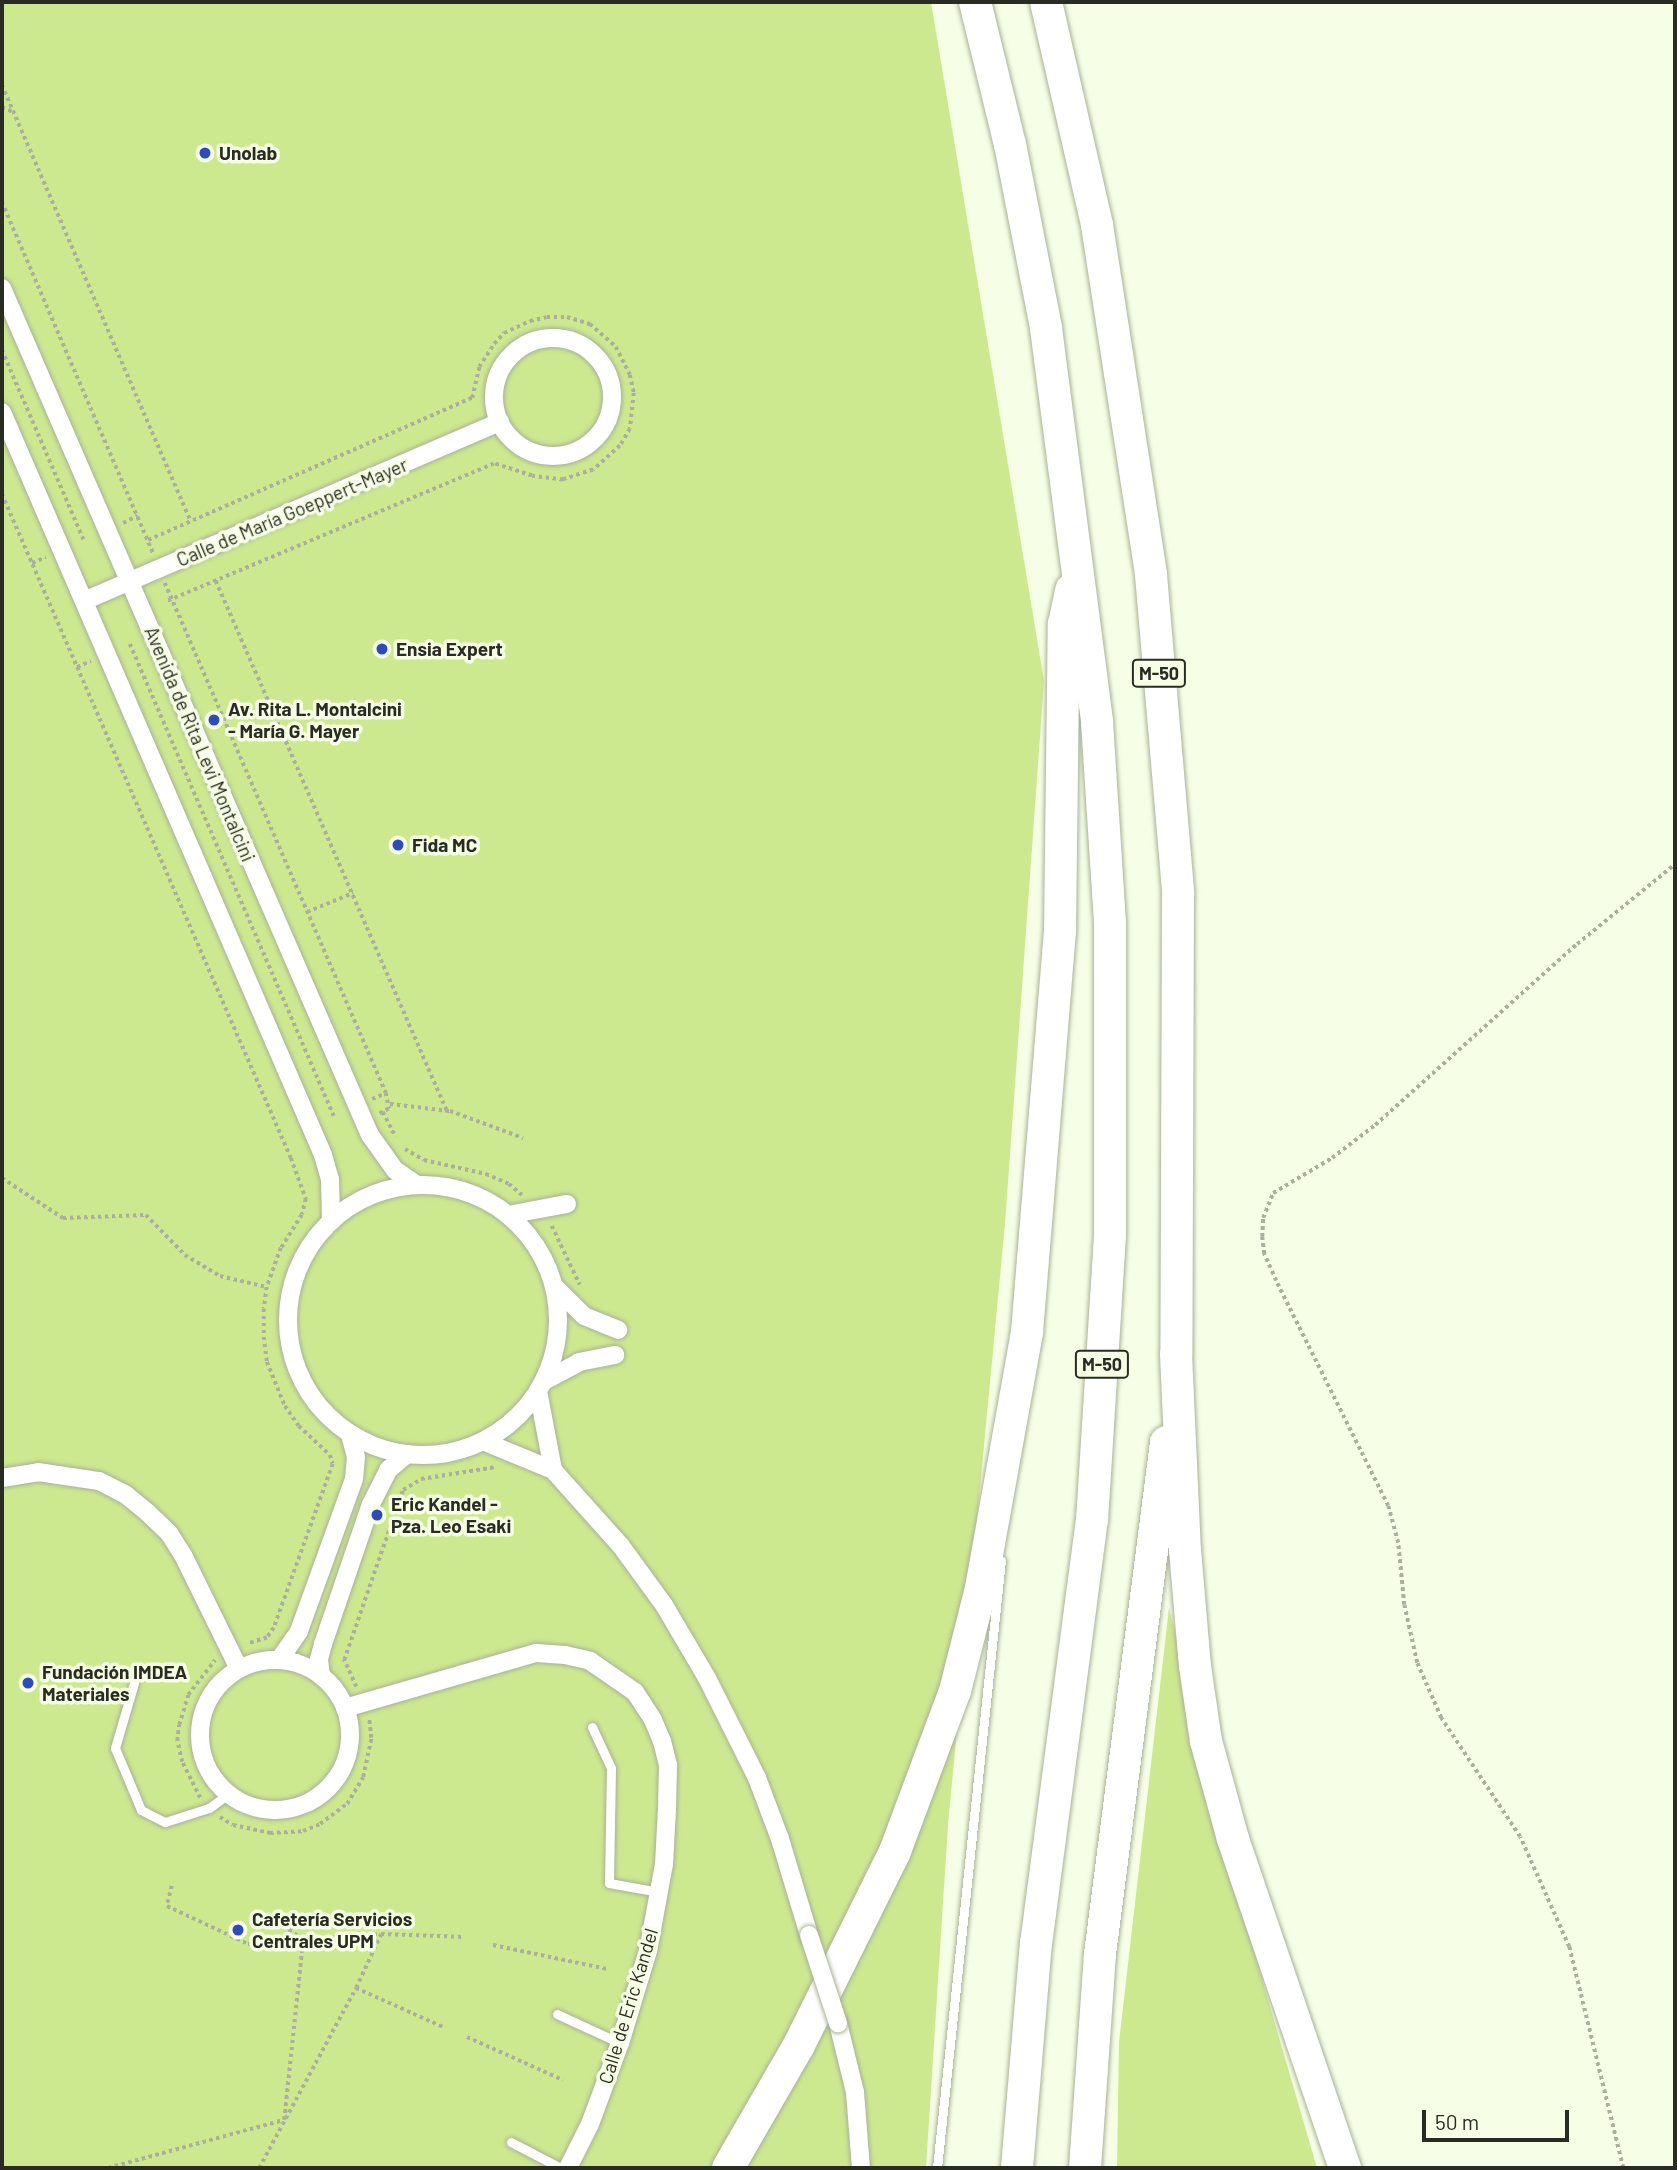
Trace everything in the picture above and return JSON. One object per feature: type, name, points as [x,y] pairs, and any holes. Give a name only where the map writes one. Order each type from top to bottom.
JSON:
[{"type":"highway","name":"M-50","points":[[975,2],[1010,144],[1046,328],[1078,557],[1097,722],[1110,922],[1110,1235],[1092,1519],[1036,1942],[1017,2168]]},
{"type":"highway","name":"M-50","points":[[1046,2],[1097,225],[1151,575],[1178,894],[1177,1354],[1100,1954],[1085,2168]]},
{"type":"highway","points":[[728,2168],[792,2058],[894,1854],[956,1691],[981,1588],[1027,1332],[1060,932],[1064,624],[1078,557]]},
{"type":"highway","points":[[1177,1354],[1185,1550],[1195,1666],[1206,1741],[1233,1839],[1345,2168]]},
{"type":"street","name":"Avenida de Rita Levi Montalcini","points":[[2,288],[360,1113],[395,1170],[417,1185]]},
{"type":"street","points":[[551,338],[574,342],[594,354],[607,373],[612,395],[609,418],[596,438],[578,451],[556,456],[533,453],[513,440],[500,422],[495,399],[498,377],[510,357],[529,344],[551,338]]},
{"type":"street","points":[[2,412],[313,1134],[330,1179],[331,1221]]},
{"type":"street","name":"Calle de María Goeppert-Mayer","points":[[84,601],[500,422]]},
{"type":"street","points":[[615,1355],[579,1362],[541,1386],[514,1420],[485,1442],[450,1453],[407,1454],[377,1447],[350,1434],[320,1406],[300,1375],[288,1323],[297,1273],[308,1249],[331,1221],[366,1197],[389,1189],[417,1185],[442,1186],[467,1192],[508,1215],[533,1242],[554,1286],[584,1316],[618,1330]]},
{"type":"street","points":[[508,1215],[567,1204]]},
{"type":"street","points":[[552,1470],[541,1386],[557,1335],[554,1286]]},
{"type":"street","points":[[279,1660],[299,1631],[354,1479],[356,1457],[350,1434]]},
{"type":"street","points":[[485,1442],[552,1470],[621,1546],[664,1605],[707,1678],[757,1778],[780,1839],[838,2023],[856,2092],[861,2168]]},
{"type":"street","points":[[321,1676],[323,1644],[371,1504],[388,1470],[407,1454]]},
{"type":"street","points":[[2,1478],[38,1472],[99,1481],[126,1495],[169,1534],[183,1555],[239,1669]]},
{"type":"street","name":"Calle de Eric Kandel","points":[[345,1708],[536,1653],[565,1655],[601,1667],[635,1692],[662,1741],[668,1765],[667,1809],[659,1892],[648,1951],[620,2043],[590,2124],[568,2168]]},
{"type":"street","points":[[279,1660],[303,1665],[321,1676],[337,1692],[345,1708],[350,1730],[346,1763],[334,1783],[317,1798],[299,1807],[268,1810],[245,1804],[228,1794],[210,1772],[205,1760],[201,1726],[215,1691],[239,1669],[262,1661],[279,1660]]},
{"type":"lane","points":[[1008,1498],[1027,1332]]},
{"type":"lane","points":[[937,2168],[1002,1553]]},
{"type":"lane","points":[[134,1683],[115,1748],[141,1810],[165,1822],[209,1808],[228,1794]]},
{"type":"lane","points":[[592,1727],[611,1768],[609,1883],[659,1892]]},
{"type":"lane","points":[[557,2014],[620,2043]]},
{"type":"lane","points":[[510,2142],[561,2168]]},
{"type":"path","points":[[2,85],[191,521]]},
{"type":"path","points":[[2,107],[13,111]]},
{"type":"path","points":[[2,202],[390,1104],[389,1110],[383,1112],[334,1116],[291,1158]]},
{"type":"path","points":[[2,350],[85,540]]},
{"type":"path","points":[[2,494],[291,1158],[306,1199],[302,1215],[281,1248],[267,1287],[264,1337],[274,1383],[285,1406],[299,1426],[330,1455],[333,1464],[274,1628],[267,1638],[242,1646]]},
{"type":"path","points":[[32,563],[138,516]]},
{"type":"path","points":[[216,581],[447,1111]]},
{"type":"path","points":[[77,667],[182,622]]},
{"type":"path","points":[[130,644],[334,1116]]},
{"type":"path","points":[[1623,2168],[1569,1947],[1520,1837],[1441,1718],[1422,1674],[1405,1605],[1398,1543],[1388,1506],[1272,1272],[1264,1254],[1262,1237],[1263,1217],[1273,1193],[1332,1158],[1375,1125],[1577,944],[1675,864]]},
{"type":"path","points":[[307,912],[353,892]]},
{"type":"path","points":[[360,1113],[386,1093]]},
{"type":"path","points":[[390,1104],[447,1111],[494,1125],[523,1138]]},
{"type":"path","points":[[383,1112],[401,1145],[411,1155],[486,1174],[509,1184],[538,1210],[558,1234],[585,1293]]},
{"type":"path","points":[[282,1138],[313,1134]]},
{"type":"path","points":[[2,1178],[63,1218],[146,1216],[185,1255],[220,1276],[267,1287]]},
{"type":"path","points":[[172,1885],[167,1906],[248,1944],[381,1934],[466,1937]]},
{"type":"path","points":[[271,1918],[303,1940]]},
{"type":"path","points":[[259,2168],[356,1988],[381,1934]]},
{"type":"path","points":[[284,2120],[303,1940]]},
{"type":"path","points":[[493,1945],[607,1969]]},
{"type":"path","points":[[356,1988],[443,2027]]},
{"type":"path","points":[[467,2037],[563,2080]]},
{"type":"path","points":[[108,2168],[284,2120]]},
{"type":"green space","points":[[2,2],[931,2],[1044,681],[1005,1224],[948,1825],[926,2168],[2,2168]]},
{"type":"green space","points":[[1169,1608],[1264,1986],[1317,2168],[1117,2168],[1119,2042]]},
{"type":"place","name":"Unolab","points":[[205,153]]},
{"type":"place","name":"Ensia Expert","points":[[382,649]]},
{"type":"place","name":"Av. Rita L. Montalcini - María G. Mayer","points":[[214,720]]},
{"type":"place","name":"Fida MC","points":[[398,845]]},
{"type":"place","name":"Eric Kandel - Pza. Leo Esaki","points":[[377,1515]]},
{"type":"place","name":"Fundación IMDEA Materiales","points":[[28,1683]]},
{"type":"place","name":"Cafetería Servicios Centrales UPM","points":[[238,1930]]}]
